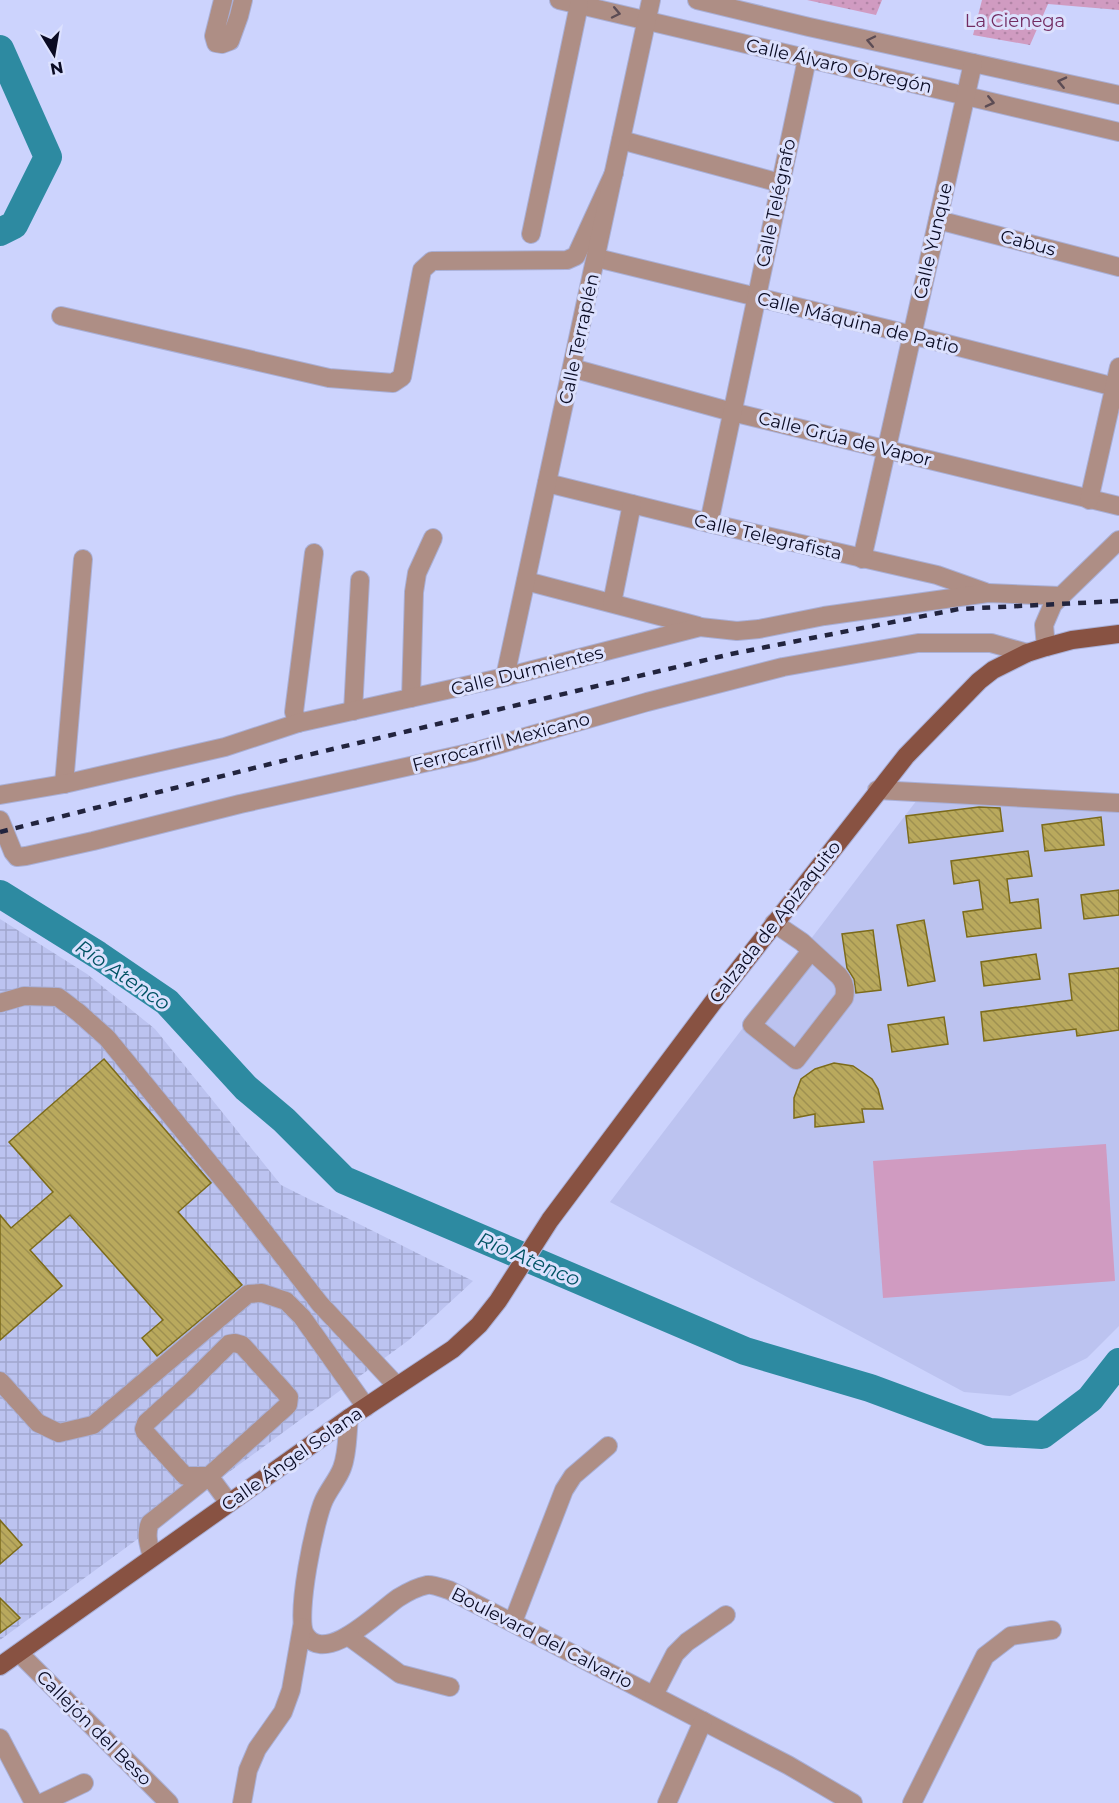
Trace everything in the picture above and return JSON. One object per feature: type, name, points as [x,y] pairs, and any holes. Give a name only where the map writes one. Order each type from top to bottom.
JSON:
[{"type":"main road","name":"Calzada de Apizaquito","points":[[550,1220],[714,1001],[877,790],[906,756],[979,681],[993,670],[1027,653],[1046,647],[1072,640],[1119,634]]},
{"type":"main road","name":"Calle Ángel Solana","points":[[0,1666],[349,1418],[453,1349],[478,1325],[498,1301],[550,1220]]},
{"type":"street","name":"Calle Álvaro Obregón","points":[[559,0],[1119,132]]},
{"type":"street","name":"Calle Terraplén","points":[[505,677],[651,0]]},
{"type":"street","name":"Calle Álvaro Obregón","points":[[697,0],[808,27],[1119,95]]},
{"type":"street","points":[[223,3],[241,8],[230,41],[222,44],[216,43],[214,36],[223,3]]},
{"type":"street","points":[[531,234],[579,5]]},
{"type":"street","name":"Calle Telégrafo","points":[[709,523],[807,59]]},
{"type":"street","name":"Calle Yunque","points":[[862,559],[973,63]]},
{"type":"street","points":[[621,140],[780,183]]},
{"type":"street","points":[[61,316],[329,378],[393,383],[402,377],[422,270],[432,261],[567,260],[576,256],[614,173]]},
{"type":"street","name":"Cabus","points":[[938,220],[1119,267]]},
{"type":"street","name":"Calle Máquina de Patio","points":[[597,258],[1117,387]]},
{"type":"street","points":[[1089,500],[1117,387],[1119,367]]},
{"type":"street","name":"Calle Grúa de Vapor","points":[[572,368],[732,412],[1119,506]]},
{"type":"street","name":"Calle Telegrafista","points":[[547,483],[709,523],[938,575],[988,593]]},
{"type":"street","points":[[612,603],[632,504]]},
{"type":"street","points":[[411,698],[414,592],[417,573],[433,538]]},
{"type":"street","points":[[1046,647],[1044,625],[1053,604],[1119,540]]},
{"type":"street","points":[[298,723],[294,712],[314,553]]},
{"type":"street","points":[[64,784],[82,558]]},
{"type":"street","points":[[354,711],[360,580]]},
{"type":"street","points":[[526,581],[700,627]]},
{"type":"street","name":"Calle Durmientes","points":[[0,795],[64,784],[225,747],[298,723],[505,677],[700,627],[737,631],[759,629],[824,616],[988,593],[1060,596]]},
{"type":"street","name":"Ferrocarril Mexicano","points":[[0,820],[13,852],[17,857],[26,856],[240,804],[473,752],[647,702],[783,667],[918,644],[991,643],[1027,653]]},
{"type":"street","points":[[877,790],[1119,803]]},
{"type":"street","points":[[774,923],[802,942],[839,976],[844,982],[846,991],[844,998],[796,1060],[752,1025],[811,951]]},
{"type":"street","points":[[0,1003],[24,996],[58,997],[106,1038],[234,1193],[320,1304],[397,1386]]},
{"type":"street","points":[[0,1381],[38,1424],[59,1433],[93,1425],[248,1294],[262,1293],[286,1301],[302,1317],[366,1407]]},
{"type":"street","points":[[152,1557],[147,1538],[150,1523],[209,1476],[288,1405],[289,1397],[242,1345],[235,1343],[229,1344],[146,1423],[144,1429],[185,1476],[209,1476]]},
{"type":"street","points":[[242,1803],[248,1770],[257,1749],[283,1712],[291,1690],[302,1627],[303,1592],[311,1550],[323,1501],[342,1467],[349,1418]]},
{"type":"street","points":[[513,1622],[564,1490],[573,1476],[608,1446]]},
{"type":"street","points":[[209,1476],[229,1503]]},
{"type":"street","name":"Boulevard del Calvario","points":[[302,1627],[306,1636],[314,1643],[325,1644],[339,1641],[412,1590],[429,1584],[449,1590],[788,1765],[853,1803]]},
{"type":"street","points":[[654,1695],[675,1654],[687,1642],[726,1615]]},
{"type":"street","points":[[912,1803],[984,1656],[1011,1636],[1052,1630]]},
{"type":"street","points":[[348,1636],[400,1674],[450,1688]]},
{"type":"street","name":"Callejón del Beso","points":[[19,1653],[169,1803]]},
{"type":"street","points":[[667,1803],[703,1721]]},
{"type":"street","points":[[0,1738],[34,1803]]},
{"type":"street","points":[[42,1803],[84,1783]]},
{"type":"shaded area","points":[[920,796],[1119,810],[1119,1326],[1087,1358],[1010,1396],[964,1392],[610,1202]]},
{"type":"shaded area","points":[[0,919],[87,974],[155,1029],[281,1185],[473,1281],[409,1340],[0,1640]]},
{"type":"green space","points":[[807,0],[882,0],[876,15]]},
{"type":"green space","name":"La Cienega","points":[[982,0],[1119,0],[1119,10],[1048,4],[1030,45],[973,35]]},
{"type":"green space","points":[[1106,1144],[1115,1281],[883,1298],[873,1161]]},
{"type":"building","points":[[979,807],[1000,808],[1003,831],[909,843],[906,816]]},
{"type":"building","points":[[1101,817],[1104,845],[1045,851],[1042,825]]},
{"type":"building","points":[[1028,851],[1032,876],[1007,879],[1010,903],[1038,899],[1041,928],[967,937],[963,912],[983,909],[979,880],[954,884],[951,861]]},
{"type":"building","points":[[1119,890],[1119,915],[1084,919],[1081,895]]},
{"type":"building","points":[[924,920],[935,981],[908,986],[897,925]]},
{"type":"building","points":[[873,930],[881,990],[856,993],[854,979],[847,968],[842,934]]},
{"type":"building","points":[[1036,954],[1040,979],[984,986],[981,962]]},
{"type":"building","points":[[1119,968],[1119,1030],[1077,1036],[1076,1029],[984,1041],[981,1012],[1072,1000],[1069,974]]},
{"type":"building","points":[[944,1017],[948,1044],[892,1052],[888,1025]]},
{"type":"building","points":[[104,1059],[211,1183],[178,1212],[242,1285],[157,1356],[142,1338],[163,1320],[70,1215],[30,1250],[62,1286],[0,1340],[0,1215],[11,1228],[53,1192],[9,1142]]},
{"type":"building","points":[[834,1063],[853,1066],[872,1079],[878,1089],[883,1109],[862,1109],[864,1122],[815,1127],[815,1114],[794,1118],[794,1098],[801,1079],[815,1069]]},
{"type":"building","points":[[0,1520],[22,1545],[0,1564]]},
{"type":"building","points":[[0,1598],[20,1618],[0,1633]]},
{"type":"waterway","points":[[0,49],[48,157],[14,225],[0,232]]},
{"type":"waterway","name":"Río Atenco","points":[[0,894],[98,955],[167,1002],[246,1088],[284,1120],[344,1180],[745,1351],[870,1388],[989,1432],[1042,1435],[1090,1399],[1119,1362]]},
{"type":"railway","points":[[0,832],[270,764],[731,654],[959,609],[1119,601]]}]
